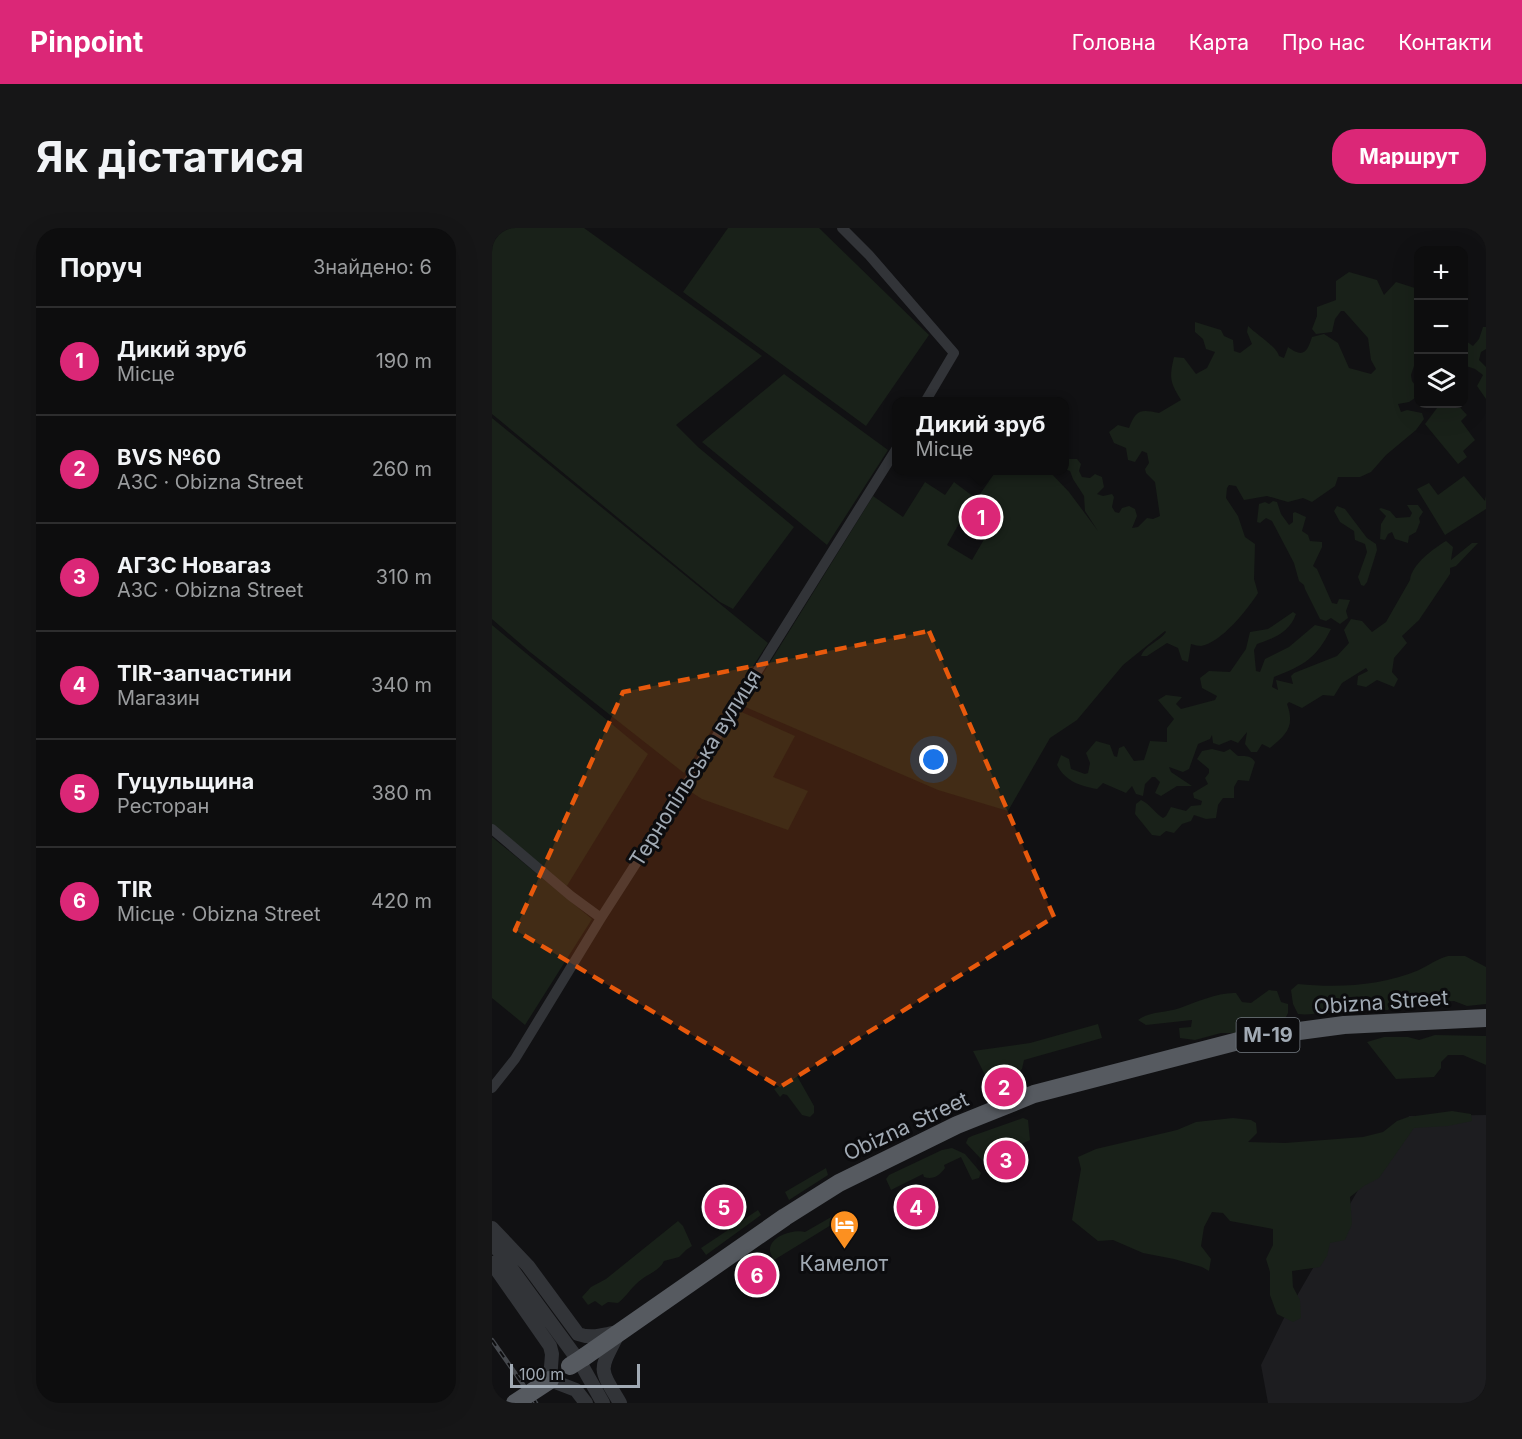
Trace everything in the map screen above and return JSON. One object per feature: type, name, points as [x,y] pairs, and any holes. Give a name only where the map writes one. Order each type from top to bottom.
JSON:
[{"type":"highway","name":"Obizna Street","points":[[550,1380],[785,1217],[844,1180],[957,1125],[1040,1092],[1254,1037],[1344,1025],[1486,1018]]},
{"type":"highway","name":"М-19","points":[[515,1403],[550,1380]]},
{"type":"street","points":[[842,228],[869,255],[954,353],[928,397]]},
{"type":"street","name":"Тернопільська вулиця","points":[[492,1088],[515,1059],[601,918],[892,456]]},
{"type":"street","points":[[492,829],[601,918]]},
{"type":"street","points":[[492,1228],[528,1266],[578,1334],[593,1336],[619,1332]]},
{"type":"street","points":[[492,1242],[581,1364],[603,1403]]},
{"type":"street","points":[[492,1263],[550,1346],[552,1354],[550,1380],[576,1390],[586,1403]]},
{"type":"street","points":[[619,1332],[602,1368],[603,1374],[620,1403]]},
{"type":"highlighted area","points":[[929,631],[1054,917],[780,1087],[515,930],[623,692]]},
{"type":"shaded area","points":[[492,228],[584,228],[762,356],[676,425],[698,447],[794,527],[733,609],[720,602],[492,414]]},
{"type":"shaded area","points":[[728,228],[819,228],[929,335],[866,426],[683,292]]},
{"type":"shaded area","points":[[1349,272],[1377,280],[1384,295],[1396,282],[1414,288],[1414,366],[1411,375],[1414,384],[1414,399],[1398,404],[1401,412],[1407,410],[1422,413],[1424,419],[1416,430],[1386,455],[1371,472],[1360,477],[1338,477],[1335,486],[1312,502],[1303,498],[1288,502],[1267,496],[1244,500],[1236,486],[1229,485],[1226,498],[1238,516],[1245,537],[1255,544],[1254,579],[1258,593],[1254,600],[1217,639],[1201,646],[1191,644],[1188,662],[1182,660],[1178,648],[1167,643],[1147,656],[1141,656],[1165,631],[1123,665],[1077,720],[1050,738],[1008,811],[938,790],[743,706],[873,496],[903,517],[925,482],[945,495],[954,482],[974,497],[947,545],[972,560],[1000,512],[978,497],[993,475],[1053,475],[1069,492],[1098,531],[1085,511],[1084,496],[1069,471],[1069,459],[1077,459],[1081,464],[1079,471],[1082,477],[1090,478],[1095,474],[1102,477],[1104,487],[1097,494],[1103,496],[1112,494],[1114,497],[1112,507],[1115,512],[1119,513],[1122,508],[1129,506],[1135,509],[1137,516],[1132,528],[1138,527],[1147,518],[1153,519],[1160,516],[1155,482],[1145,469],[1149,463],[1147,453],[1142,451],[1135,462],[1128,460],[1126,448],[1114,443],[1109,432],[1118,425],[1129,428],[1140,412],[1159,413],[1181,400],[1171,380],[1174,357],[1184,358],[1196,374],[1207,368],[1215,352],[1206,349],[1203,339],[1195,332],[1195,322],[1221,330],[1224,336],[1233,340],[1234,351],[1240,353],[1252,344],[1247,332],[1248,326],[1279,356],[1284,358],[1288,347],[1297,352],[1304,352],[1312,337],[1324,334],[1338,343],[1349,368],[1371,374],[1376,369],[1371,360],[1368,338],[1344,311],[1341,311],[1335,319],[1332,332],[1316,334],[1312,329],[1317,316],[1317,307],[1336,300],[1336,281]]},
{"type":"shaded area","points":[[1483,327],[1486,327],[1486,349],[1481,352],[1479,360],[1486,367],[1486,399],[1477,386],[1483,375],[1468,367],[1468,342],[1473,346],[1479,339]]},
{"type":"shaded area","points":[[784,374],[888,450],[827,545],[702,442]]},
{"type":"shaded area","points":[[1437,408],[1461,408],[1467,415],[1461,421],[1475,440],[1463,451],[1467,457],[1458,464],[1425,424]]},
{"type":"shaded area","points":[[492,418],[768,643],[684,773],[530,652],[492,619]]},
{"type":"shaded area","points":[[1464,476],[1485,501],[1486,495],[1486,509],[1445,535],[1417,489],[1429,483],[1438,495]]},
{"type":"shaded area","points":[[1273,501],[1277,502],[1281,514],[1289,525],[1293,522],[1295,512],[1306,517],[1302,531],[1308,535],[1310,541],[1322,542],[1313,566],[1317,569],[1332,603],[1337,604],[1339,599],[1350,600],[1346,611],[1348,618],[1340,624],[1331,618],[1326,621],[1320,619],[1304,585],[1299,581],[1294,563],[1272,521],[1266,518],[1260,523],[1257,522],[1259,504],[1265,502],[1269,504]]},
{"type":"shaded area","points":[[1407,505],[1418,505],[1423,512],[1416,532],[1409,536],[1408,543],[1395,539],[1392,532],[1385,540],[1380,539],[1381,524],[1386,516],[1379,509],[1390,511],[1396,518],[1410,517],[1412,513]]},
{"type":"shaded area","points":[[1337,506],[1345,509],[1367,538],[1376,544],[1377,550],[1364,586],[1361,585],[1358,577],[1367,552],[1365,544],[1355,540],[1354,531],[1340,522],[1334,511]]},
{"type":"shaded area","points":[[1446,541],[1453,547],[1451,560],[1472,543],[1478,543],[1456,566],[1450,568],[1450,574],[1419,620],[1402,636],[1407,643],[1394,658],[1392,672],[1398,679],[1394,687],[1377,680],[1366,687],[1357,685],[1358,676],[1368,671],[1366,668],[1342,683],[1334,696],[1323,695],[1302,708],[1289,702],[1287,704],[1290,724],[1285,734],[1270,748],[1262,744],[1257,752],[1251,752],[1245,744],[1247,732],[1238,743],[1231,740],[1219,745],[1213,743],[1212,735],[1210,739],[1198,744],[1189,769],[1183,772],[1169,767],[1171,772],[1192,786],[1177,786],[1161,796],[1155,793],[1160,782],[1155,777],[1145,784],[1143,796],[1136,794],[1132,786],[1126,793],[1103,783],[1097,789],[1079,784],[1060,771],[1057,765],[1061,755],[1069,759],[1071,769],[1088,773],[1090,763],[1086,753],[1096,741],[1110,745],[1114,756],[1117,757],[1119,748],[1124,746],[1134,761],[1144,760],[1150,741],[1167,742],[1167,728],[1174,719],[1158,700],[1166,695],[1182,697],[1176,704],[1181,709],[1215,700],[1217,696],[1202,688],[1200,678],[1209,671],[1230,672],[1246,649],[1250,632],[1268,629],[1293,612],[1296,614],[1285,630],[1257,644],[1254,650],[1256,671],[1260,672],[1265,659],[1289,647],[1315,625],[1331,629],[1320,647],[1308,660],[1274,677],[1272,687],[1278,690],[1276,680],[1293,684],[1291,676],[1294,673],[1337,656],[1349,643],[1344,630],[1351,619],[1362,621],[1372,632],[1386,622],[1415,568],[1429,553]]},
{"type":"shaded area","points":[[492,625],[648,754],[565,889],[492,827]]},
{"type":"shaded area","points":[[737,710],[795,736],[773,777],[808,791],[788,830],[702,799],[688,790]]},
{"type":"shaded area","points":[[1212,749],[1224,752],[1230,749],[1238,756],[1252,758],[1255,762],[1249,781],[1238,780],[1234,787],[1234,798],[1223,798],[1218,805],[1216,818],[1206,819],[1194,815],[1191,821],[1182,824],[1174,833],[1166,831],[1160,836],[1152,835],[1135,814],[1136,804],[1141,800],[1163,818],[1171,807],[1186,811],[1191,806],[1201,805],[1202,801],[1194,798],[1193,793],[1208,784],[1205,778],[1209,769],[1197,759],[1202,751]]},
{"type":"shaded area","points":[[492,837],[592,919],[525,1025],[492,998]]},
{"type":"shaded area","points":[[1448,956],[1465,956],[1486,967],[1486,1004],[1467,1006],[1454,1001],[1424,1003],[1418,996],[1394,1002],[1388,1010],[1346,1008],[1315,1014],[1298,1014],[1293,1004],[1291,990],[1298,984],[1344,986],[1375,983],[1419,970]]},
{"type":"shaded area","points":[[1269,990],[1277,991],[1281,1002],[1288,1004],[1286,1017],[1237,1033],[1221,1033],[1195,1040],[1180,1038],[1179,1028],[1191,1027],[1192,1020],[1146,1025],[1138,1020],[1148,1015],[1175,1010],[1222,994],[1236,993],[1242,1002],[1251,1003]]},
{"type":"shaded area","points":[[1098,1024],[1102,1038],[1024,1060],[1022,1069],[1018,1073],[986,1077],[973,1051],[1030,1043]]},
{"type":"shaded area","points":[[1435,1035],[1486,1036],[1486,1065],[1463,1055],[1448,1055],[1441,1062],[1441,1068],[1434,1077],[1396,1079],[1367,1042],[1384,1037],[1408,1037],[1419,1040]]},
{"type":"shaded area","points":[[797,1076],[814,1106],[814,1113],[810,1117],[802,1115],[787,1095],[783,1094],[780,1097],[774,1089]]},
{"type":"shaded area","points":[[1452,1111],[1471,1114],[1472,1121],[1448,1126],[1414,1128],[1379,1178],[1350,1197],[1352,1224],[1345,1240],[1330,1243],[1327,1256],[1320,1267],[1292,1271],[1293,1287],[1300,1300],[1301,1318],[1293,1322],[1277,1314],[1270,1295],[1270,1272],[1266,1259],[1273,1245],[1273,1229],[1230,1221],[1223,1213],[1212,1212],[1204,1227],[1201,1246],[1211,1259],[1209,1271],[1174,1259],[1143,1253],[1113,1240],[1098,1241],[1072,1220],[1081,1169],[1078,1157],[1096,1149],[1177,1130],[1196,1122],[1233,1118],[1251,1120],[1256,1123],[1257,1133],[1248,1142],[1285,1143],[1363,1137],[1383,1132],[1397,1121],[1408,1117]]},
{"type":"shaded area","points":[[1486,1115],[1486,1403],[1268,1403],[1261,1365],[1283,1320],[1365,1178],[1390,1149],[1409,1116]]},
{"type":"shaded area","points":[[1023,1118],[1028,1120],[1030,1140],[986,1161],[982,1160],[966,1143],[972,1136]]},
{"type":"shaded area","points":[[952,1148],[965,1154],[981,1173],[979,1178],[972,1180],[961,1157],[944,1165],[945,1168],[936,1177],[927,1178],[923,1174],[891,1190],[886,1179],[889,1175],[942,1150]]},
{"type":"shaded area","points":[[826,1168],[828,1175],[789,1200],[785,1192]]},
{"type":"shaded area","points":[[758,1210],[761,1215],[706,1255],[701,1248]]},
{"type":"shaded area","points":[[833,1216],[836,1222],[774,1260],[770,1252],[771,1246],[778,1238],[789,1233],[805,1232]]},
{"type":"shaded area","points":[[678,1221],[683,1226],[692,1246],[679,1257],[664,1261],[657,1269],[638,1282],[618,1303],[608,1302],[602,1306],[595,1301],[588,1305],[582,1297],[591,1287],[606,1279]]},
{"type":"railway","points":[[492,1340],[536,1403]]},
{"type":"place","name":"Дикий зруб","points":[[981,517]]},
{"type":"place","name":"BVS №60","points":[[1004,1087]]},
{"type":"place","name":"АГЗС Новагаз","points":[[1006,1160]]},
{"type":"place","name":"Гуцульщина","points":[[724,1207]]},
{"type":"place","name":"TIR-запчастини","points":[[916,1207]]},
{"type":"place","name":"Камелот","points":[[844,1250]]},
{"type":"place","name":"TIR","points":[[757,1275]]}]
